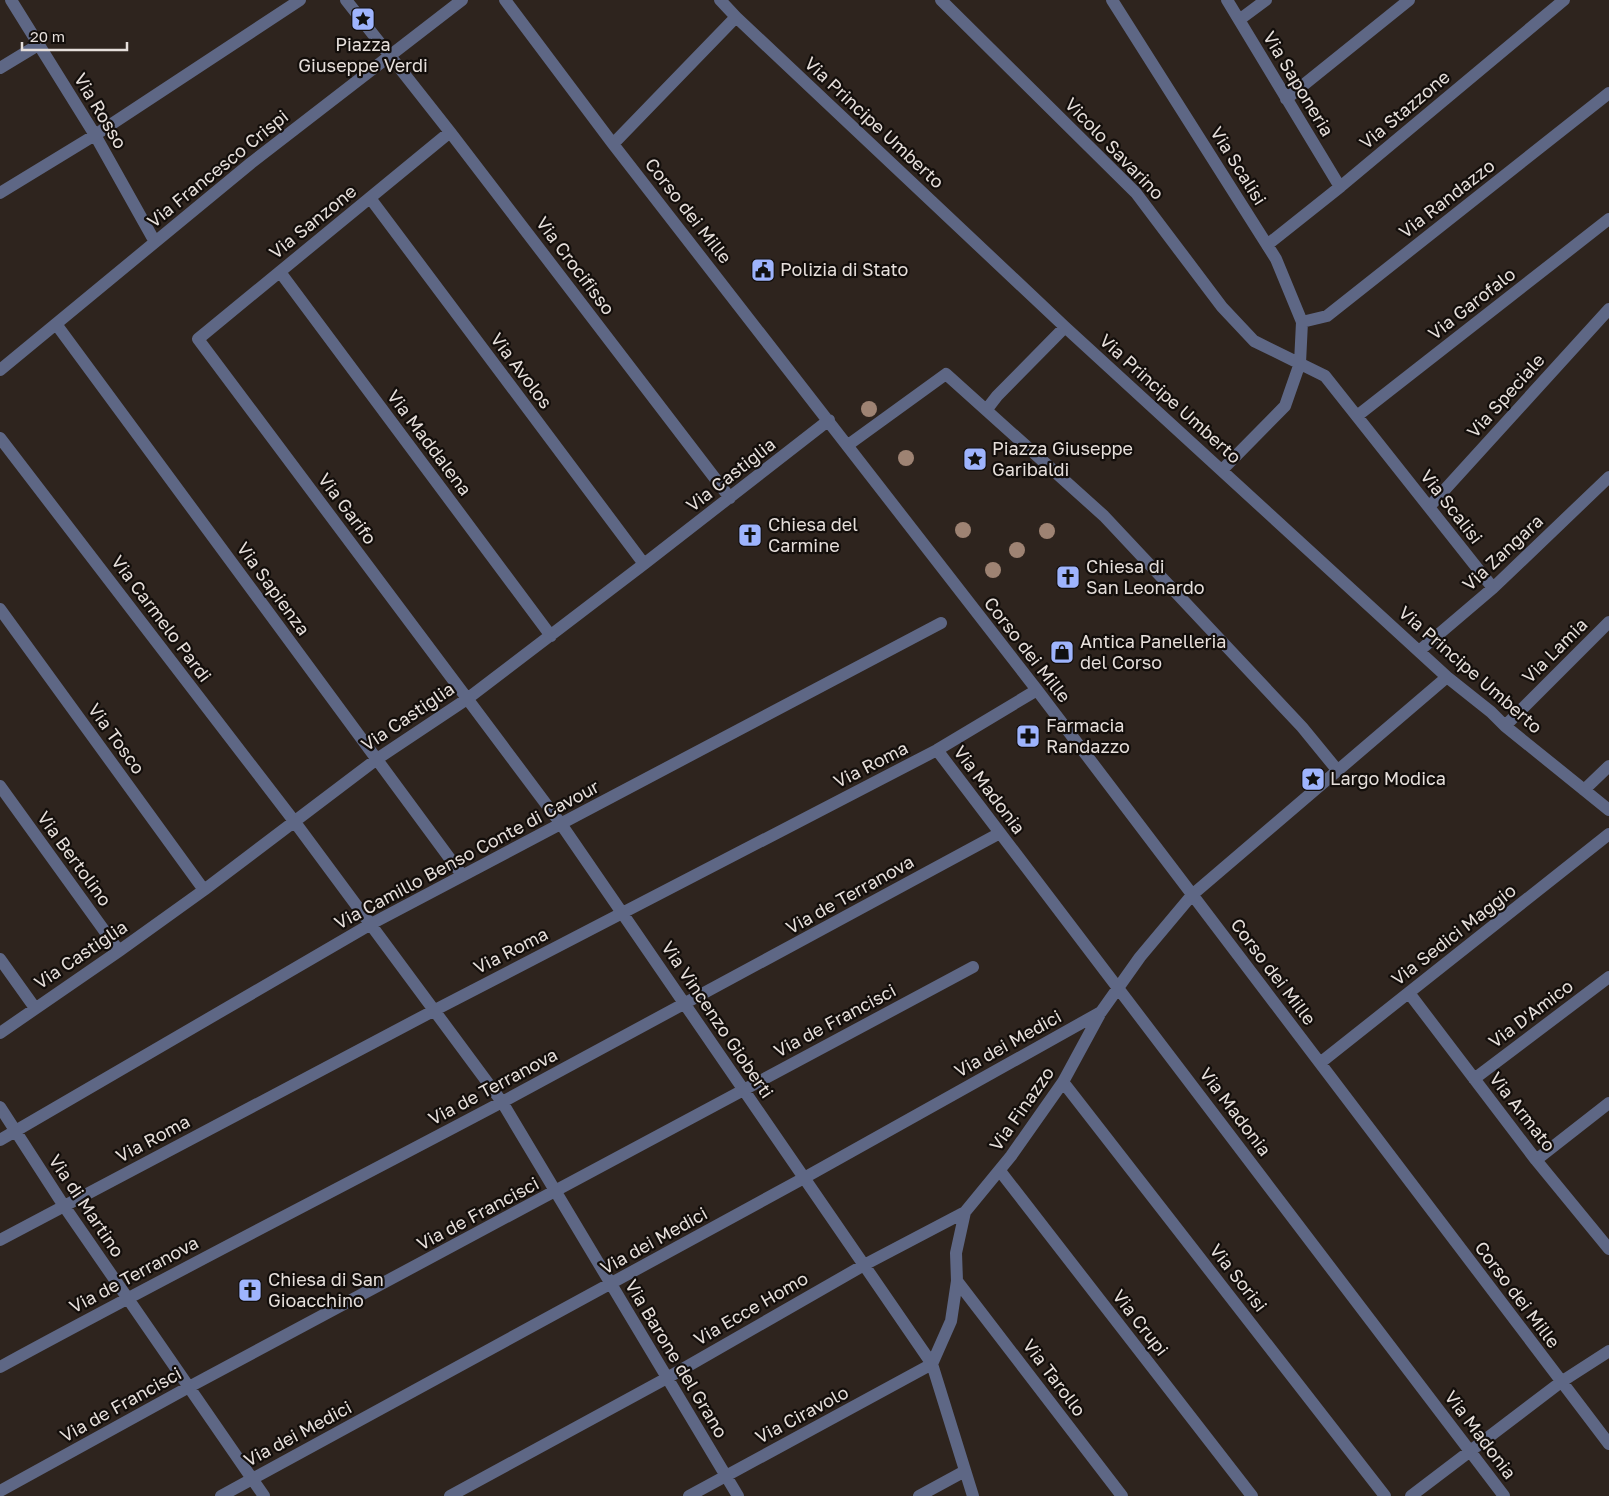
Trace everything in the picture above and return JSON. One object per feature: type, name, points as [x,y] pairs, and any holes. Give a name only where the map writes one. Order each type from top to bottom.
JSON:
[{"type":"street","name":"Via Rosso","points":[[11,0],[95,135],[155,242]]},
{"type":"street","points":[[0,193],[95,135],[300,0]]},
{"type":"street","points":[[346,0],[391,56]]},
{"type":"street","name":"Via Francesco Crispi","points":[[0,370],[251,163],[462,0]]},
{"type":"street","name":"Corso dei Mille","points":[[504,0],[613,144],[1037,690],[1609,1444]]},
{"type":"street","name":"Via Principe Umberto","points":[[720,0],[1065,327],[1418,651],[1505,726],[1609,810]]},
{"type":"street","name":"Vicolo Savarino","points":[[941,0],[1136,193],[1222,307],[1254,341],[1300,362]]},
{"type":"street","name":"Via Scalisi","points":[[1112,0],[1276,259],[1302,322],[1300,362],[1285,406],[1222,470]]},
{"type":"street","name":"Via Saponeria","points":[[1227,0],[1340,187]]},
{"type":"street","points":[[1239,20],[1266,0]]},
{"type":"street","points":[[1286,99],[1409,0]]},
{"type":"street","name":"Via Stazzone","points":[[1267,245],[1340,187],[1564,0]]},
{"type":"street","points":[[613,144],[736,17]]},
{"type":"street","points":[[0,68],[38,45]]},
{"type":"street","name":"Via Crocifisso","points":[[391,56],[730,498]]},
{"type":"street","name":"Via Randazzo","points":[[1302,322],[1328,316],[1609,93]]},
{"type":"street","name":"Via Sanzone","points":[[198,339],[450,132]]},
{"type":"street","name":"Via Avolos","points":[[370,198],[644,564]]},
{"type":"street","name":"Via Garofalo","points":[[1357,416],[1609,219]]},
{"type":"street","name":"Via Maddalena","points":[[280,272],[551,636]]},
{"type":"street","name":"Via Speciale","points":[[1429,507],[1607,316]]},
{"type":"street","name":"Via Sapienza","points":[[56,324],[462,875]]},
{"type":"street","points":[[987,409],[997,396],[1065,327]]},
{"type":"street","name":"Via Garifo","points":[[198,339],[467,699]]},
{"type":"street","name":"Via Scalisi","points":[[1300,362],[1325,376],[1493,588]]},
{"type":"street","points":[[848,445],[946,374],[1104,516],[1302,727],[1338,771]]},
{"type":"street","name":"Via Castiglia","points":[[0,1033],[204,890],[377,759],[467,699],[829,420]]},
{"type":"street","name":"Via Carmelo Pardi","points":[[0,438],[294,821]]},
{"type":"street","name":"Via Zangara","points":[[1418,651],[1493,588],[1609,477]]},
{"type":"street","name":"Via Tosco","points":[[0,609],[204,890]]},
{"type":"street","name":"Via Lamia","points":[[1505,726],[1609,622]]},
{"type":"street","name":"Via Camillo Benso Conte di Cavour","points":[[0,1140],[372,924],[941,624]]},
{"type":"street","points":[[1192,895],[1447,677]]},
{"type":"street","name":"Via Roma","points":[[0,1240],[435,1010],[937,750],[1037,690]]},
{"type":"street","name":"Via Vincenzo Gioberti","points":[[467,699],[561,824],[932,1364],[973,1496]]},
{"type":"street","name":"Via Madonia","points":[[937,750],[1504,1496]]},
{"type":"street","points":[[1584,790],[1609,766]]},
{"type":"street","name":"Via Bertolino","points":[[0,786],[119,951]]},
{"type":"street","name":"Via Barone del Grano","points":[[294,821],[502,1102],[738,1496]]},
{"type":"street","name":"Via de Terranova","points":[[0,1367],[128,1297],[685,1005],[1000,833]]},
{"type":"street","name":"Via Sedici Maggio","points":[[1320,1064],[1609,834]]},
{"type":"street","name":"Via Finazzo","points":[[932,1364],[951,1321],[957,1281],[956,1253],[966,1212],[1000,1171],[1063,1082],[1101,1012],[1140,957],[1192,895]]},
{"type":"street","points":[[0,959],[36,1008]]},
{"type":"street","name":"Via de Francisci","points":[[0,1491],[973,967]]},
{"type":"street","name":"Via D'Amico","points":[[1474,1079],[1609,977]]},
{"type":"street","name":"Via Armato","points":[[1409,993],[1536,1160],[1606,1240]]},
{"type":"street","name":"Via dei Medici","points":[[221,1496],[804,1178],[1101,1012]]},
{"type":"street","name":"Via Sorisi","points":[[1063,1082],[1385,1496]]},
{"type":"street","points":[[1536,1160],[1609,1103]]},
{"type":"street","name":"Via di Martino","points":[[0,1107],[64,1206],[264,1496]]},
{"type":"street","name":"Via Crupi","points":[[1000,1171],[1252,1496]]},
{"type":"street","name":"Via Ecce Homo","points":[[450,1496],[667,1378],[864,1265],[966,1212]]},
{"type":"street","name":"Via Tarollo","points":[[957,1281],[1122,1496]]},
{"type":"street","points":[[1411,1496],[1561,1382],[1609,1351]]},
{"type":"street","name":"Via Ciravolo","points":[[690,1496],[932,1364]]},
{"type":"street","points":[[919,1496],[964,1471]]},
{"type":"place","name":"Piazza Giuseppe Verdi","points":[[363,19]]},
{"type":"place","name":"Polizia di Stato","points":[[763,270]]},
{"type":"place","name":"Piazza Giuseppe Garibaldi","points":[[975,459]]},
{"type":"place","name":"Chiesa del Carmine","points":[[750,535]]},
{"type":"place","name":"Chiesa di San Leonardo","points":[[1068,577]]},
{"type":"place","name":"Antica Panelleria del Corso","points":[[1062,652]]},
{"type":"place","name":"Farmacia Randazzo","points":[[1028,736]]},
{"type":"place","name":"Largo Modica","points":[[1313,779]]},
{"type":"place","name":"Chiesa di San Gioacchino","points":[[250,1290]]}]
